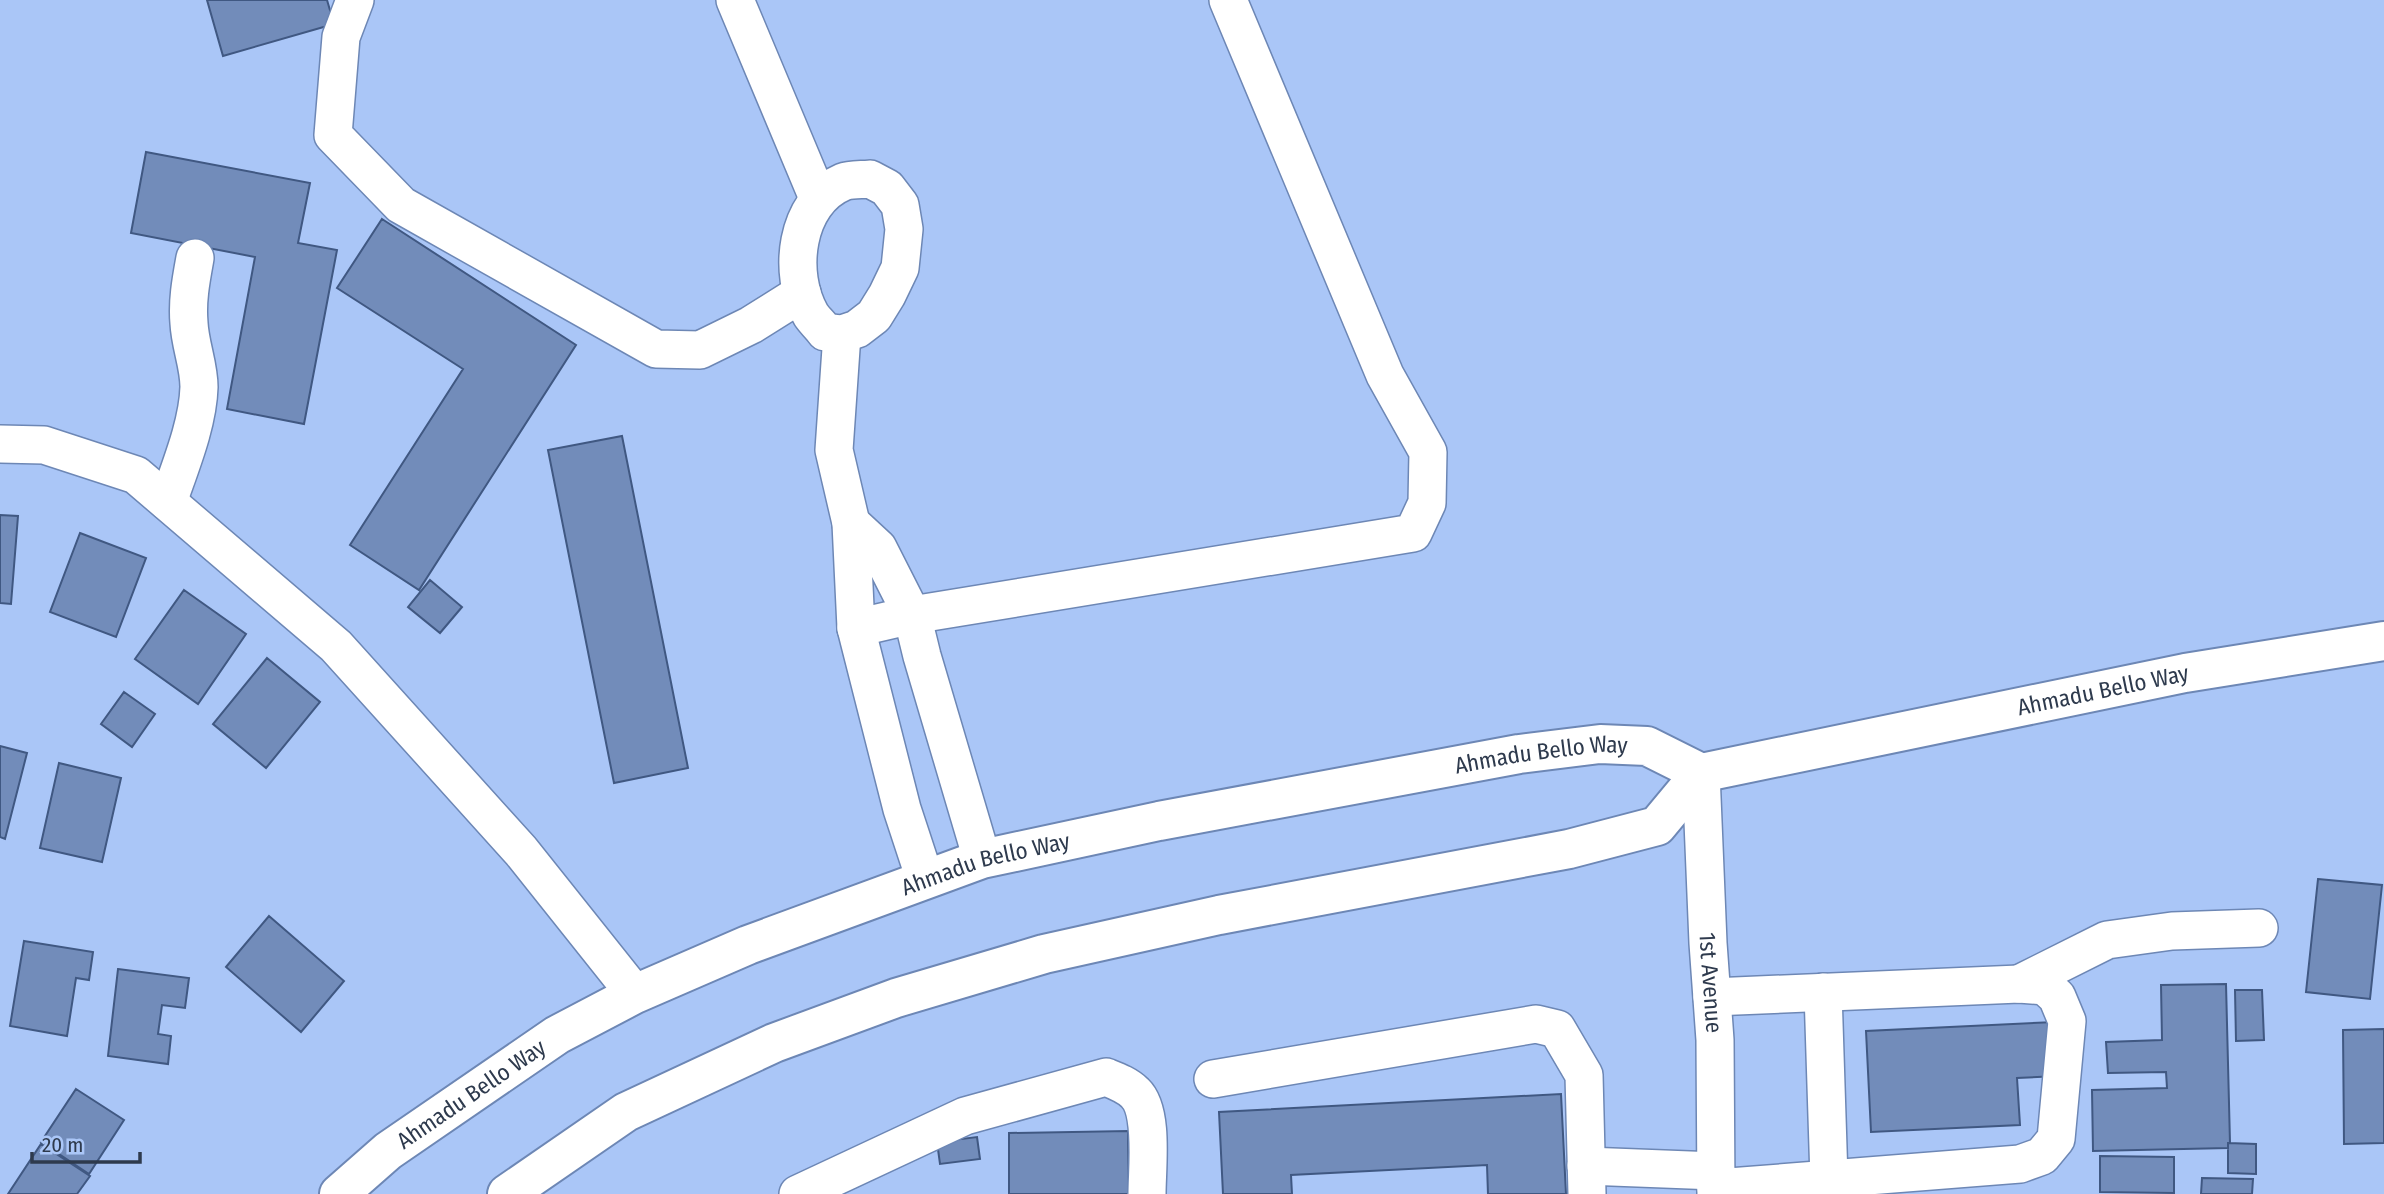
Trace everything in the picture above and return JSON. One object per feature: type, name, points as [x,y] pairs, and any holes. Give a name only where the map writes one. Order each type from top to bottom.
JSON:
[{"type":"main road","name":"Ahmadu Bello Way","points":[[339,1194],[388,1151],[557,1035],[635,994],[748,946],[982,859],[1159,821],[1520,754],[1586,746],[1647,746],[1701,773],[2185,673],[2384,641]]},
{"type":"main road","points":[[507,1194],[626,1112],[774,1043],[896,998],[1044,954],[1219,915],[1569,849],[1657,826],[1701,773]]},
{"type":"street","points":[[355,0],[341,37],[333,135],[401,205],[656,349],[700,350],[751,325],[802,293]]},
{"type":"street","points":[[735,0],[818,198]]},
{"type":"street","points":[[856,628],[912,615],[1413,533],[1427,503],[1428,452],[1385,375],[1227,0]]},
{"type":"street","points":[[870,179],[887,188],[900,205],[904,229],[900,268],[896,277],[874,316],[857,329],[842,334],[825,332],[812,315],[802,293],[799,264],[801,228],[818,198],[844,181],[870,179]]},
{"type":"street","points":[[168,502],[190,437],[199,389],[197,359],[189,326],[188,293],[195,258]]},
{"type":"street","points":[[842,334],[834,450],[851,523],[856,628],[902,809],[925,879]]},
{"type":"street","points":[[0,444],[44,444],[136,475],[336,646],[521,851],[635,994]]},
{"type":"street","points":[[851,523],[878,548],[912,615],[982,859]]},
{"type":"street","name":"1st Avenue","points":[[1701,773],[1715,1040],[1716,1185]]},
{"type":"street","points":[[2019,984],[2107,940],[2172,931],[2259,928]]},
{"type":"street","points":[[1213,1079],[1545,1024],[1557,1028],[1584,1075],[1586,1180],[1716,1185],[1829,1180],[2020,1164],[2042,1156],[2056,1139],[2067,1021],[2057,997],[2045,986],[2019,984],[1712,997]]},
{"type":"street","points":[[1824,992],[1829,1180]]},
{"type":"street","points":[[798,1194],[965,1116],[1106,1077],[1125,1085],[1138,1095],[1147,1117],[1147,1194]]},
{"type":"building","points":[[207,0],[327,0],[334,24],[223,56]]},
{"type":"building","points":[[146,152],[310,183],[298,243],[337,250],[304,424],[227,409],[255,257],[131,233]]},
{"type":"building","points":[[382,219],[576,345],[419,590],[350,545],[463,369],[337,288]]},
{"type":"building","points":[[622,436],[688,768],[614,783],[548,450]]},
{"type":"building","points":[[0,515],[18,516],[11,604],[0,603]]},
{"type":"building","points":[[80,533],[146,558],[116,637],[50,612]]},
{"type":"building","points":[[430,580],[462,607],[440,633],[408,607]]},
{"type":"building","points":[[184,590],[246,634],[198,704],[135,659]]},
{"type":"building","points":[[267,658],[320,702],[266,768],[213,724]]},
{"type":"building","points":[[124,692],[155,714],[132,747],[101,724]]},
{"type":"building","points":[[0,746],[27,753],[5,839],[0,837]]},
{"type":"building","points":[[59,763],[121,778],[102,862],[40,848]]},
{"type":"building","points":[[2318,879],[2382,885],[2370,999],[2306,992]]},
{"type":"building","points":[[269,916],[344,981],[301,1032],[226,967]]},
{"type":"building","points":[[24,941],[93,952],[89,980],[76,978],[67,1036],[10,1026]]},
{"type":"building","points":[[118,969],[189,978],[185,1008],[162,1005],[158,1034],[171,1036],[168,1064],[108,1056]]},
{"type":"building","points":[[2226,984],[2228,1148],[2093,1151],[2092,1090],[2167,1088],[2166,1072],[2108,1073],[2106,1042],[2162,1040],[2161,985]]},
{"type":"building","points":[[2235,990],[2262,990],[2264,1040],[2236,1041]]},
{"type":"building","points":[[2055,1022],[2058,1076],[2017,1078],[2020,1125],[1871,1132],[1866,1031]]},
{"type":"building","points":[[2384,1029],[2384,1143],[2344,1144],[2343,1030]]},
{"type":"building","points":[[76,1089],[124,1120],[89,1174],[41,1142]]},
{"type":"building","points":[[1561,1094],[1566,1194],[1488,1194],[1487,1165],[1291,1175],[1292,1194],[1223,1194],[1219,1112]]},
{"type":"building","points":[[1128,1131],[1129,1194],[1009,1194],[1009,1133]]},
{"type":"building","points":[[977,1137],[980,1159],[940,1164],[937,1142]]},
{"type":"building","points":[[2228,1143],[2256,1144],[2256,1174],[2228,1173]]},
{"type":"building","points":[[41,1144],[90,1176],[77,1194],[8,1194]]},
{"type":"building","points":[[2100,1156],[2174,1157],[2174,1193],[2100,1192]]},
{"type":"building","points":[[2202,1178],[2253,1179],[2252,1194],[2201,1194]]}]
